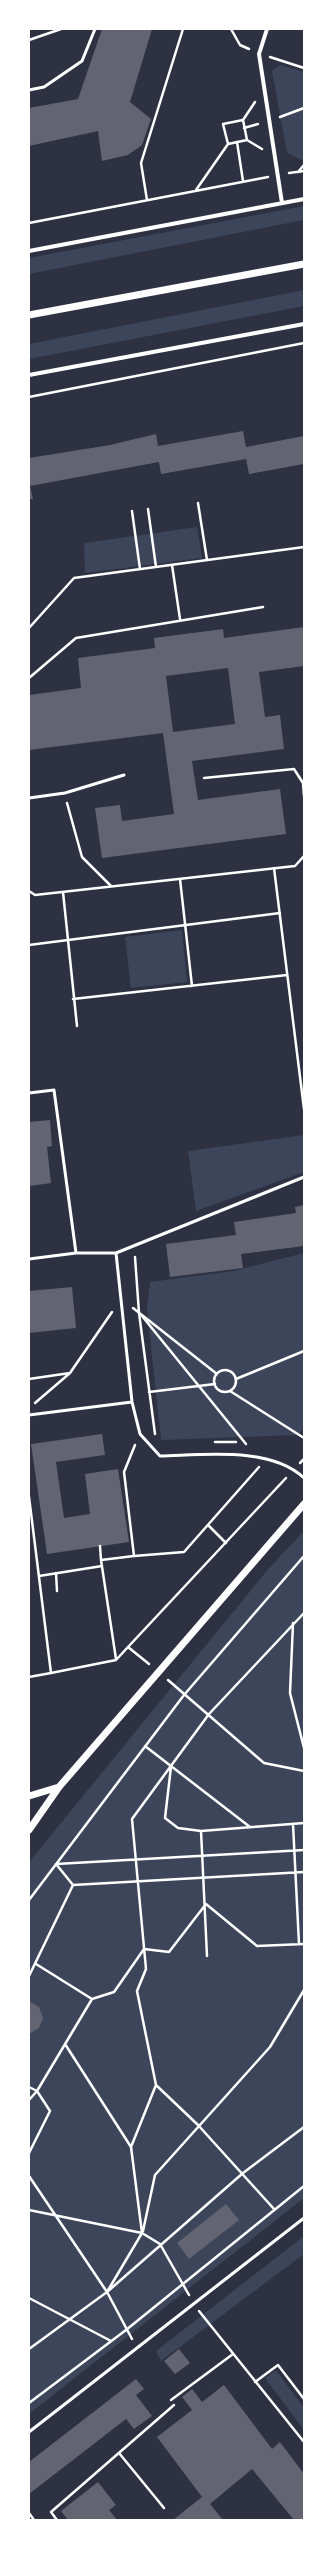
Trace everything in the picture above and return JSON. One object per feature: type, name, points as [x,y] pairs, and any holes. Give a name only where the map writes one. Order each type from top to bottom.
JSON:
[{"type":"street","points":[[267,29],[259,54],[276,175],[282,203]]},
{"type":"street","points":[[29,251],[304,199]]},
{"type":"street","points":[[29,315],[304,264]]},
{"type":"street","points":[[29,375],[304,324]]},
{"type":"street","points":[[29,1830],[59,1786],[304,1504]]},
{"type":"street","points":[[29,1796],[59,1786]]},
{"type":"lane","points":[[29,90],[44,87],[82,61],[94,29]]},
{"type":"lane","points":[[29,798],[65,793],[124,775]]},
{"type":"lane","points":[[29,1093],[54,1090],[76,1253]]},
{"type":"lane","points":[[29,1259],[76,1253],[116,1253],[304,1178]]},
{"type":"lane","points":[[116,1253],[132,1402],[140,1434],[160,1456],[245,1454],[294,1469],[304,1478]]},
{"type":"lane","points":[[29,1415],[132,1402]]},
{"type":"lane","points":[[29,2432],[304,2218]]},
{"type":"path","points":[[29,40],[61,29]]},
{"type":"path","points":[[147,200],[141,163],[184,29]]},
{"type":"path","points":[[247,140],[243,120],[264,88]]},
{"type":"path","points":[[244,128],[304,108]]},
{"type":"path","points":[[228,144],[223,124],[243,120]]},
{"type":"path","points":[[196,191],[228,144],[247,140],[274,155]]},
{"type":"path","points":[[237,142],[243,182]]},
{"type":"path","points":[[297,172],[304,165]]},
{"type":"path","points":[[29,223],[276,175],[304,171]]},
{"type":"path","points":[[29,397],[304,343]]},
{"type":"path","points":[[198,503],[207,560]]},
{"type":"path","points":[[148,509],[156,567]]},
{"type":"path","points":[[132,511],[140,569]]},
{"type":"path","points":[[29,628],[74,578],[304,547]]},
{"type":"path","points":[[172,565],[180,620]]},
{"type":"path","points":[[29,678],[76,638],[262,607]]},
{"type":"path","points":[[204,778],[294,769],[303,783],[304,796]]},
{"type":"path","points":[[65,793],[82,857],[111,887]]},
{"type":"path","points":[[29,891],[35,895],[295,866],[304,856]]},
{"type":"path","points":[[274,868],[304,1109]]},
{"type":"path","points":[[180,879],[192,986]]},
{"type":"path","points":[[63,892],[77,1026]]},
{"type":"path","points":[[29,945],[280,913]]},
{"type":"path","points":[[74,999],[287,975]]},
{"type":"path","points":[[134,1245],[139,1313],[156,1438]]},
{"type":"path","points":[[29,1408],[70,1373],[121,1298],[217,1374]]},
{"type":"path","points":[[139,1313],[246,1444]]},
{"type":"path","points":[[236,1379],[304,1351]]},
{"type":"path","points":[[215,1384],[223,1392],[230,1391],[235,1386],[236,1379],[233,1374],[226,1370],[217,1374]]},
{"type":"path","points":[[29,1379],[70,1373]]},
{"type":"path","points":[[215,1384],[217,1374]]},
{"type":"path","points":[[149,1392],[215,1384]]},
{"type":"path","points":[[230,1391],[304,1438]]},
{"type":"path","points":[[134,1556],[124,1472],[140,1434]]},
{"type":"path","points":[[209,1443],[224,1441],[252,1444]]},
{"type":"path","points":[[294,1459],[301,1462]]},
{"type":"path","points":[[29,1677],[116,1660],[304,1459]]},
{"type":"path","points":[[101,1560],[184,1552],[265,1460]]},
{"type":"path","points":[[29,1497],[51,1673]]},
{"type":"path","points":[[208,1525],[226,1543]]},
{"type":"path","points":[[100,1546],[116,1660]]},
{"type":"path","points":[[29,1900],[184,1695],[304,1556]]},
{"type":"path","points":[[39,1576],[102,1566]]},
{"type":"path","points":[[56,1573],[57,1591]]},
{"type":"path","points":[[131,2147],[156,2085],[137,1990],[146,1969],[137,1858],[132,1819],[209,1714],[304,1613]]},
{"type":"path","points":[[293,1623],[290,1693],[304,1748]]},
{"type":"path","points":[[128,1647],[158,1671],[184,1695],[209,1714],[264,1763],[304,1771]]},
{"type":"path","points":[[145,1746],[250,1827]]},
{"type":"path","points":[[171,1766],[165,1818],[178,1828],[201,1831],[304,1823]]},
{"type":"path","points":[[293,1824],[299,1944]]},
{"type":"path","points":[[201,1831],[206,1904],[207,1956]]},
{"type":"path","points":[[56,1864],[137,1858],[304,1850]]},
{"type":"path","points":[[56,1864],[73,1885]]},
{"type":"path","points":[[73,1885],[304,1872]]},
{"type":"path","points":[[29,1976],[73,1885]]},
{"type":"path","points":[[206,1904],[257,1946],[304,1944]]},
{"type":"path","points":[[144,1949],[169,1952],[206,1904]]},
{"type":"path","points":[[29,2100],[37,2091],[92,1999],[114,1992],[144,1949]]},
{"type":"path","points":[[36,1964],[92,1999]]},
{"type":"path","points":[[107,2292],[142,2233],[155,2175],[198,2125],[270,2047],[304,1990]]},
{"type":"path","points":[[65,2044],[131,2147],[142,2233]]},
{"type":"path","points":[[156,2085],[198,2125],[243,2172],[274,2209]]},
{"type":"path","points":[[29,2086],[37,2091],[50,2111],[29,2153]]},
{"type":"path","points":[[29,2349],[107,2292],[243,2172],[304,2127]]},
{"type":"path","points":[[29,2176],[107,2292],[126,2330],[138,2348]]},
{"type":"path","points":[[29,2403],[126,2330],[304,2186]]},
{"type":"path","points":[[29,2210],[142,2233],[160,2244],[184,2282],[194,2305],[304,2442]]},
{"type":"path","points":[[29,2298],[111,2341]]},
{"type":"path","points":[[171,2400],[233,2354]]},
{"type":"path","points":[[256,2382],[278,2365],[304,2399]]},
{"type":"path","points":[[57,2520],[51,2512],[174,2405]]},
{"type":"path","points":[[119,2453],[164,2508]]},
{"type":"path","points":[[29,2513],[34,2520]]},
{"type":"shaded area","points":[[280,65],[304,72],[304,161],[287,153],[272,71]]},
{"type":"shaded area","points":[[304,206],[304,220],[29,274],[29,258]]},
{"type":"shaded area","points":[[304,290],[304,306],[29,359],[29,344]]},
{"type":"shaded area","points":[[197,527],[202,558],[85,573],[84,543]]},
{"type":"shaded area","points":[[182,930],[187,982],[131,988],[125,937]]},
{"type":"shaded area","points":[[304,1135],[304,1172],[196,1211],[188,1151]]},
{"type":"shaded area","points":[[304,1253],[304,1428],[298,1435],[161,1440],[147,1309],[150,1282],[233,1271]]},
{"type":"shaded area","points":[[304,1531],[304,2198],[29,2414],[29,1862],[269,1568]]},
{"type":"shaded area","points":[[304,2236],[304,2254],[161,2361],[156,2351]]},
{"type":"shaded area","points":[[276,2370],[304,2408],[304,2430],[265,2378]]},
{"type":"building","points":[[102,29],[152,29],[130,102],[151,119],[142,145],[128,155],[102,161],[98,131],[29,146],[29,108],[78,99]]},
{"type":"building","points":[[243,431],[246,447],[304,436],[304,464],[249,474],[246,459],[161,474],[159,462],[30,486],[33,499],[29,499],[29,458],[110,445],[156,434],[158,446]]},
{"type":"building","points":[[304,627],[304,666],[259,672],[265,717],[280,715],[284,749],[192,761],[198,800],[280,789],[286,834],[102,858],[95,808],[120,805],[122,821],[174,814],[163,733],[29,750],[29,695],[81,688],[78,658],[155,648],[154,638],[223,629],[224,638]],"holes":[[[228,668],[235,724],[173,732],[166,676]]]},
{"type":"building","points":[[50,1120],[52,1146],[47,1147],[51,1183],[29,1186],[29,1122]]},
{"type":"building","points":[[304,1205],[304,1246],[241,1254],[243,1268],[170,1277],[166,1244],[236,1235],[234,1222],[296,1213],[295,1207]]},
{"type":"building","points":[[72,1287],[76,1328],[29,1333],[29,1291]]},
{"type":"building","points":[[102,1434],[105,1455],[56,1462],[64,1518],[90,1514],[85,1474],[118,1469],[129,1542],[47,1554],[31,1444]]},
{"type":"building","points":[[29,2001],[39,2007],[43,2018],[39,2028],[29,2034]]},
{"type":"building","points":[[226,2204],[239,2220],[189,2259],[177,2243]]},
{"type":"building","points":[[179,2349],[190,2363],[175,2374],[164,2361]]},
{"type":"building","points":[[136,2379],[144,2389],[136,2395],[152,2416],[134,2429],[126,2419],[29,2494],[29,2462]]},
{"type":"building","points":[[224,2385],[272,2449],[280,2442],[304,2474],[304,2520],[294,2520],[252,2469],[210,2504],[223,2520],[173,2520],[202,2497],[157,2437],[192,2410],[182,2397],[192,2389],[202,2402]]},
{"type":"building","points":[[98,2482],[116,2505],[109,2510],[117,2520],[68,2520],[61,2511]]}]
